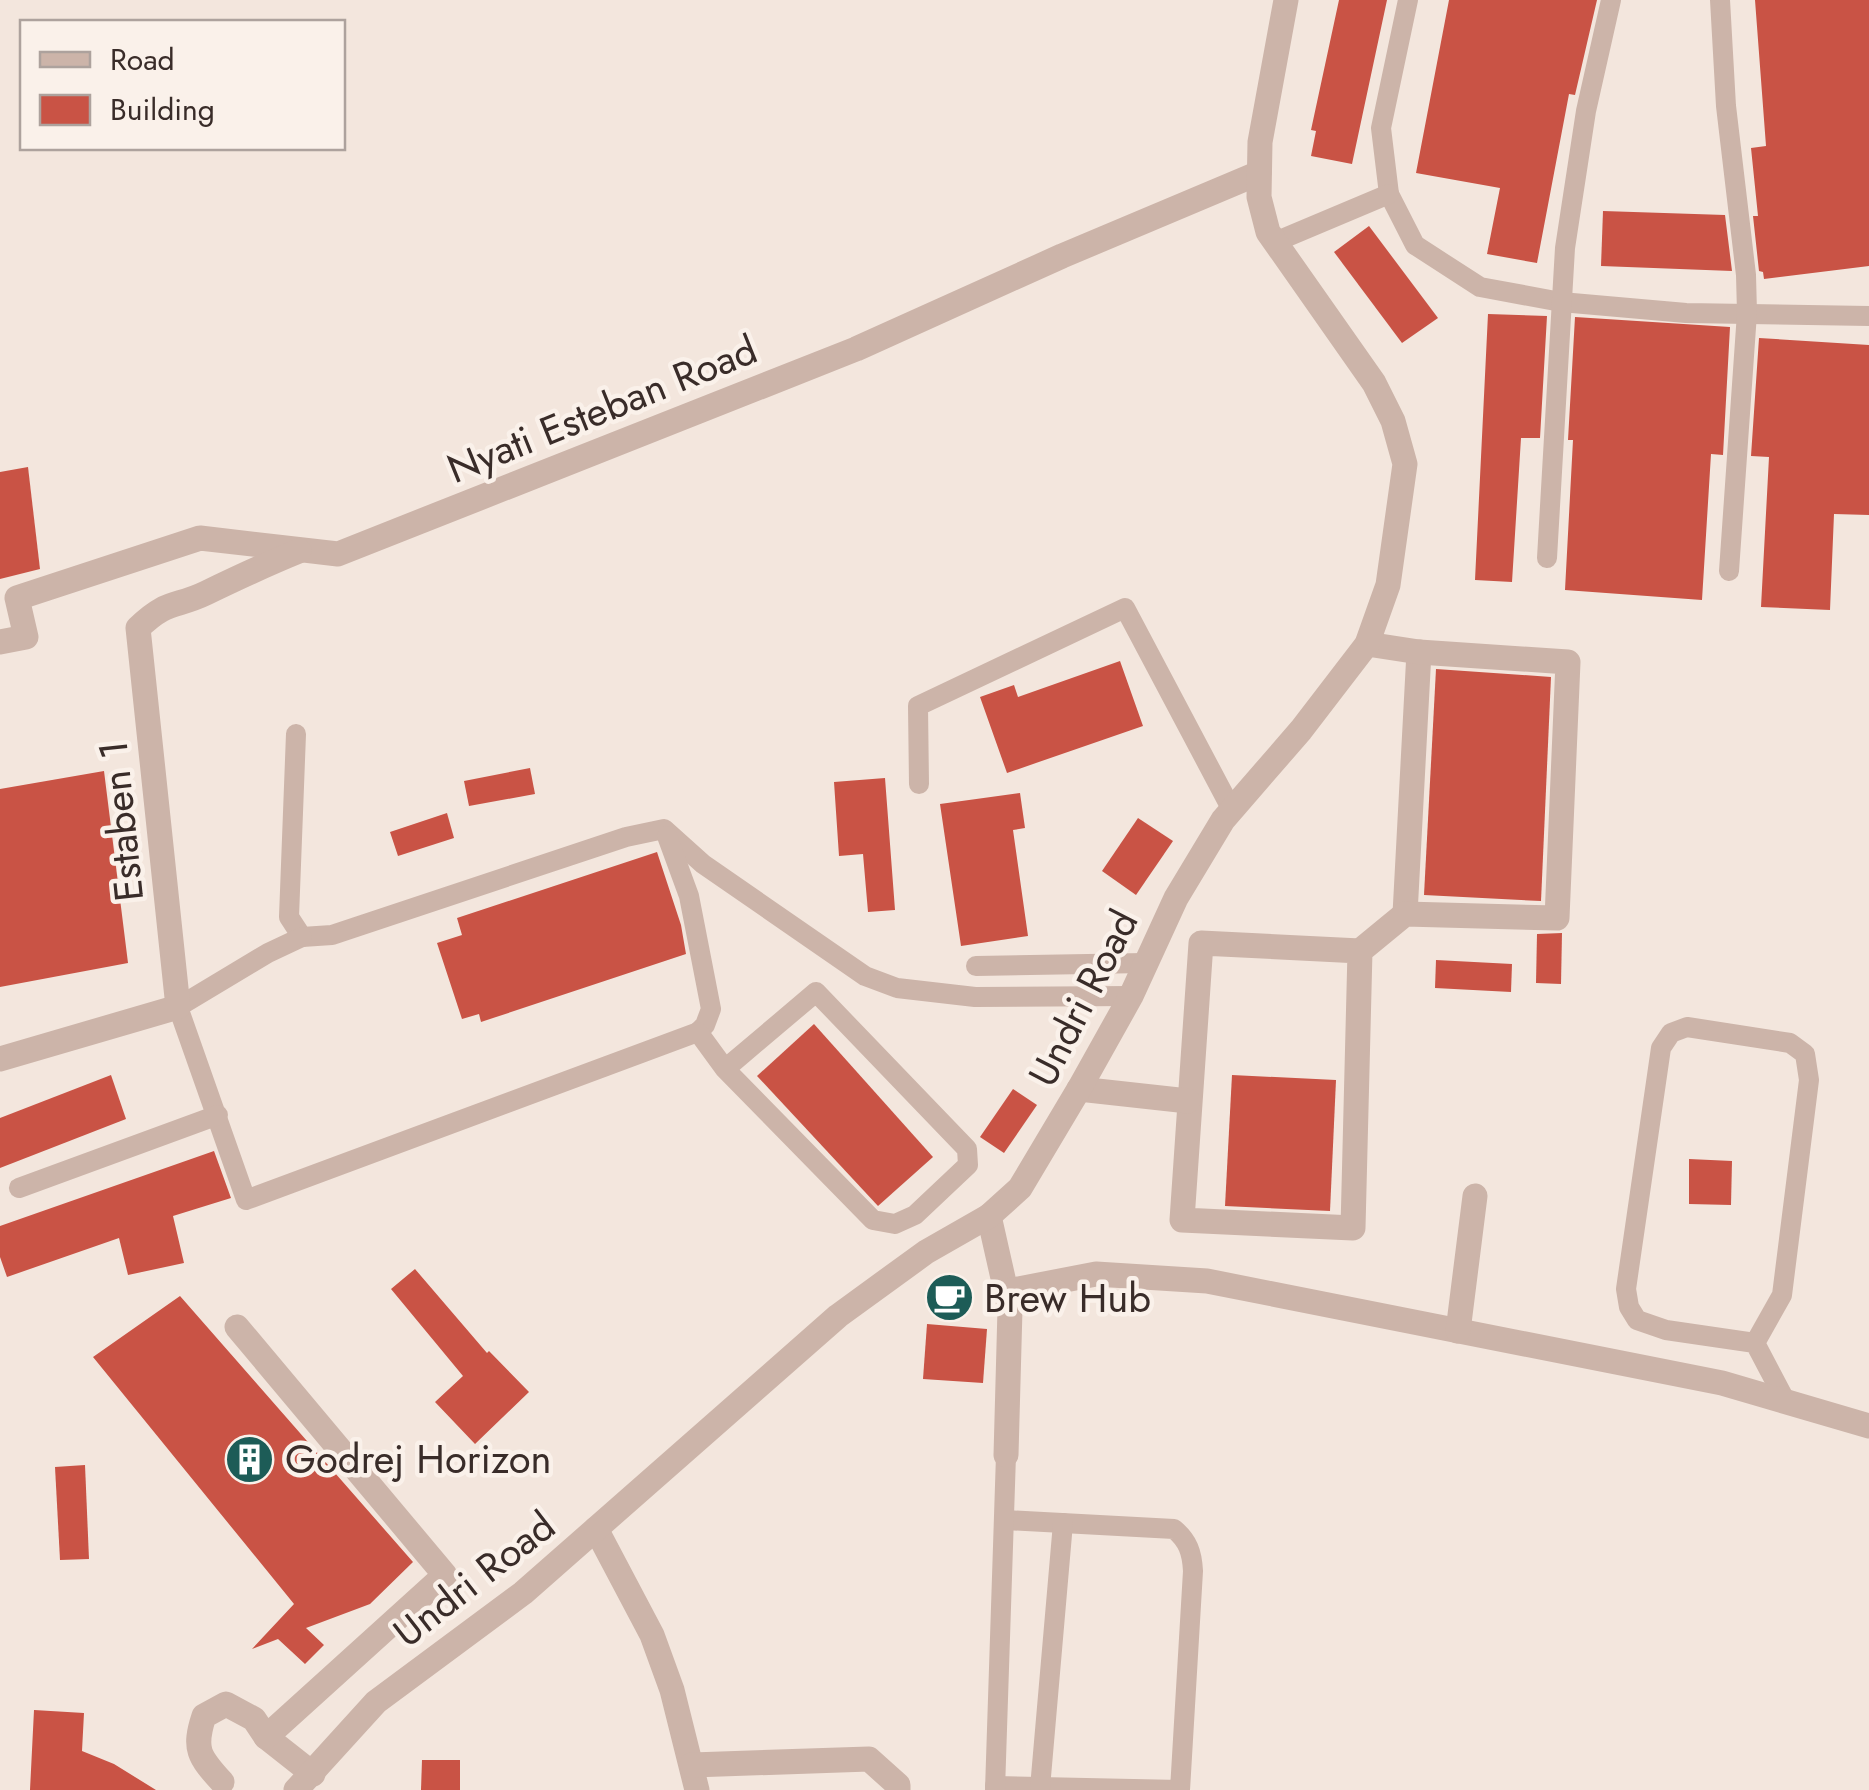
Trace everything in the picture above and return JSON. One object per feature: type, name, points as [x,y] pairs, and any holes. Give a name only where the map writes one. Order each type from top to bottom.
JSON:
[{"type":"street","name":"Undri Road","points":[[305,1782],[376,1702],[523,1593],[838,1316],[926,1252],[988,1216],[1020,1188],[1130,996],[1176,898],[1232,810],[1368,644],[1388,585],[1405,464],[1393,421],[1374,383],[1268,232],[1260,197],[1260,142],[1286,0]]},
{"type":"street","name":"Nyati Esteban Road","points":[[0,642],[26,637],[17,598],[200,538],[338,554],[856,349],[1258,173]]},
{"type":"street","name":"Estaben 1","points":[[178,1006],[138,628],[158,609],[202,595],[304,550]]},
{"type":"street","points":[[1360,951],[1353,1228],[1182,1220],[1201,943],[1360,951],[1405,914],[1557,918],[1568,662],[1419,652],[1368,644]]},
{"type":"street","points":[[1405,914],[1419,652]]},
{"type":"street","points":[[0,1059],[178,1006]]},
{"type":"street","points":[[1079,1089],[1188,1101]]},
{"type":"street","points":[[1458,1331],[1475,1196]]},
{"type":"street","points":[[988,1216],[1008,1291],[1006,1456]]},
{"type":"street","points":[[1008,1291],[1096,1274],[1206,1282],[1722,1383],[1869,1426]]},
{"type":"street","points":[[237,1327],[446,1575],[266,1737]]},
{"type":"street","points":[[596,1529],[652,1636],[672,1690],[694,1778],[869,1759],[898,1785],[898,1790]]},
{"type":"street","points":[[223,1787],[201,1759],[197,1736],[204,1716],[226,1704],[254,1718],[305,1782]]},
{"type":"lane","points":[[1408,0],[1381,128],[1389,194],[1416,246],[1480,287],[1561,302],[1686,313],[1869,316]]},
{"type":"lane","points":[[1546,558],[1565,248],[1586,111],[1610,0]]},
{"type":"lane","points":[[1720,0],[1726,106],[1747,313],[1728,571]]},
{"type":"lane","points":[[1276,242],[1389,194]]},
{"type":"lane","points":[[919,784],[918,706],[1125,608],[1232,810]]},
{"type":"lane","points":[[296,734],[289,917],[302,937]]},
{"type":"lane","points":[[664,829],[689,896],[710,1009],[706,1025],[698,1032],[246,1200],[178,1006],[268,952],[302,937],[332,935],[626,837],[664,829]]},
{"type":"lane","points":[[664,829],[703,864],[865,976],[897,988],[975,996],[1130,996]]},
{"type":"lane","points":[[976,966],[1145,963]]},
{"type":"lane","points":[[698,1032],[726,1069],[873,1220],[895,1224],[915,1216],[968,1165],[967,1149],[816,992],[726,1069]]},
{"type":"lane","points":[[1687,1027],[1790,1043],[1805,1054],[1809,1080],[1782,1296],[1755,1343],[1666,1330],[1637,1320],[1626,1289],[1660,1048],[1671,1033],[1687,1027]]},
{"type":"lane","points":[[19,1188],[218,1116]]},
{"type":"lane","points":[[1755,1343],[1785,1400]]},
{"type":"lane","points":[[1005,1520],[1174,1528],[1186,1539],[1193,1570],[1180,1790],[995,1788],[1006,1456]]},
{"type":"lane","points":[[1040,1788],[1063,1523]]},
{"type":"building","points":[[1339,0],[1387,0],[1352,164],[1311,156],[1316,131],[1311,130]]},
{"type":"building","points":[[1449,0],[1597,0],[1575,95],[1569,94],[1537,263],[1487,254],[1500,188],[1416,173]]},
{"type":"building","points":[[1755,0],[1869,0],[1869,266],[1764,279],[1759,271],[1751,148],[1766,146]]},
{"type":"building","points":[[1603,211],[1725,215],[1732,271],[1601,266]]},
{"type":"building","points":[[1369,226],[1438,318],[1402,343],[1334,252]]},
{"type":"building","points":[[1488,314],[1547,316],[1540,438],[1521,438],[1512,582],[1475,580]]},
{"type":"building","points":[[1575,317],[1730,327],[1723,455],[1711,454],[1702,600],[1565,590]]},
{"type":"building","points":[[1759,338],[1869,345],[1869,515],[1834,514],[1830,610],[1761,607],[1769,457],[1751,456]]},
{"type":"building","points":[[28,467],[40,569],[0,579],[0,472]]},
{"type":"building","points":[[1120,661],[1143,726],[1007,773],[980,697],[1014,685],[1018,697]]},
{"type":"building","points":[[1436,669],[1551,677],[1541,901],[1424,895]]},
{"type":"building","points":[[530,768],[535,794],[469,806],[464,781]]},
{"type":"building","points":[[104,771],[128,963],[0,987],[0,789]]},
{"type":"building","points":[[885,778],[895,910],[868,912],[863,854],[839,856],[834,782]]},
{"type":"building","points":[[1020,793],[1025,828],[1013,830],[1028,936],[961,946],[940,804]]},
{"type":"building","points":[[447,813],[454,838],[398,856],[390,832]]},
{"type":"building","points":[[1138,818],[1173,841],[1136,895],[1102,871]]},
{"type":"building","points":[[657,852],[681,925],[686,954],[481,1022],[479,1014],[462,1019],[437,943],[462,935],[457,918]]},
{"type":"building","points":[[1562,933],[1561,984],[1536,983],[1537,934]]},
{"type":"building","points":[[1436,960],[1512,964],[1511,992],[1435,988]]},
{"type":"building","points":[[814,1024],[933,1157],[878,1206],[757,1076]]},
{"type":"building","points":[[111,1075],[126,1119],[0,1168],[0,1118]]},
{"type":"building","points":[[1232,1075],[1336,1080],[1330,1211],[1225,1206]]},
{"type":"building","points":[[1013,1089],[1037,1105],[1004,1153],[980,1137]]},
{"type":"building","points":[[214,1151],[231,1198],[173,1216],[184,1263],[128,1275],[119,1238],[7,1277],[0,1257],[0,1226]]},
{"type":"building","points":[[1689,1159],[1732,1161],[1731,1205],[1689,1204]]},
{"type":"building","points":[[415,1269],[487,1353],[529,1392],[475,1444],[435,1402],[463,1376],[391,1289]]},
{"type":"building","name":"Godrej Horizon","points":[[180,1296],[413,1562],[370,1604],[306,1628],[324,1645],[305,1664],[278,1639],[252,1649],[294,1604],[93,1357]]},
{"type":"building","points":[[927,1324],[987,1329],[983,1383],[923,1379]]},
{"type":"building","points":[[85,1465],[89,1559],[60,1560],[55,1467]]},
{"type":"building","points":[[34,1710],[84,1713],[82,1751],[114,1764],[156,1790],[30,1790]]},
{"type":"building","points":[[422,1760],[460,1760],[460,1790],[421,1790]]},
{"type":"place","name":"Brew Hub","points":[[949,1298]]},
{"type":"place","name":"Godrej Horizon","points":[[250,1459]]}]
